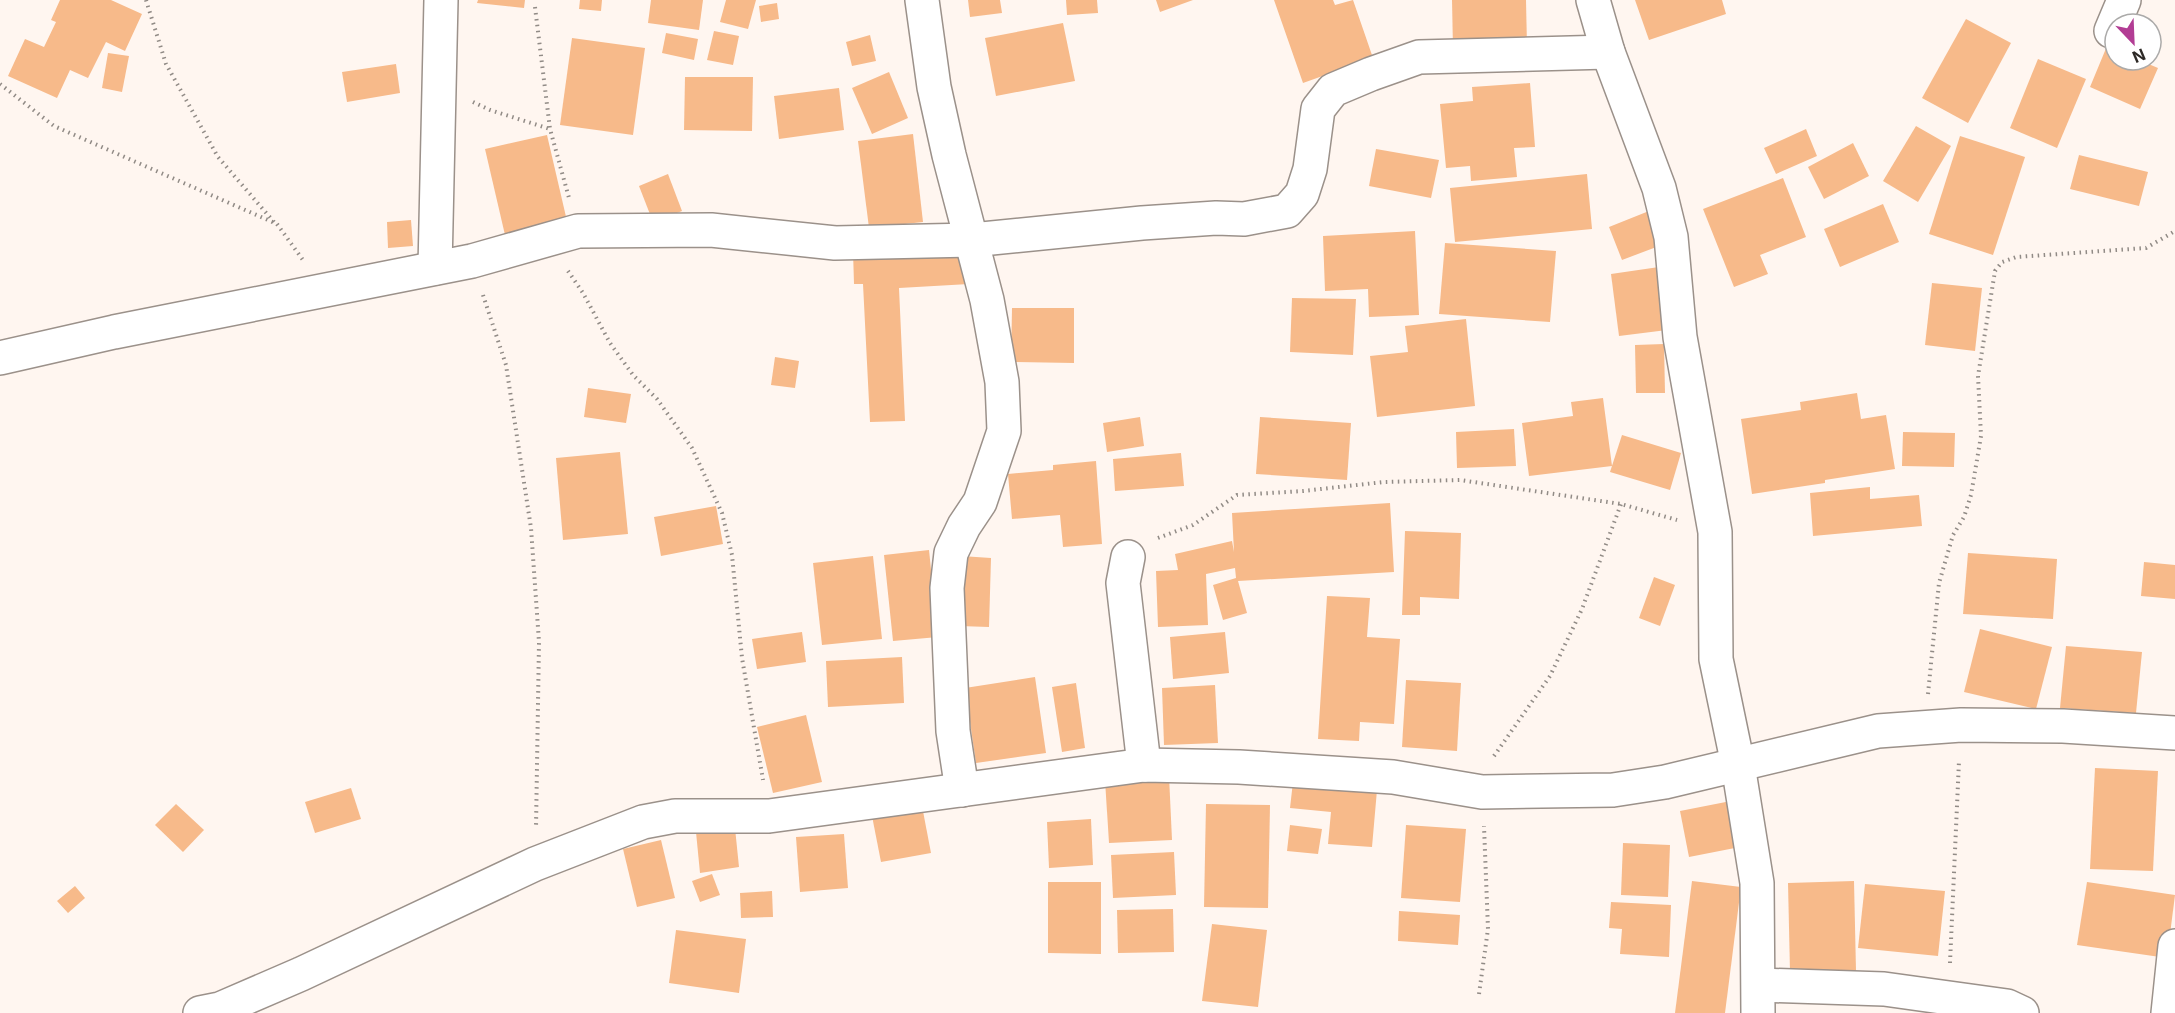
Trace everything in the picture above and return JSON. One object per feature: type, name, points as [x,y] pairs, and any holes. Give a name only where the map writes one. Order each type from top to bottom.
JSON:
[{"type":"street","points":[[435,268],[441,0]]},
{"type":"street","points":[[922,0],[934,87],[949,155],[987,300],[1002,382],[1004,431],[980,502],[964,526],[951,553],[946,588],[953,731],[962,789]]},
{"type":"street","points":[[1593,0],[1608,52],[1659,188],[1671,237],[1680,337],[1715,532],[1716,659],[1738,765],[1758,883],[1759,999],[1884,989],[2007,1006],[2022,1013]]},
{"type":"street","points":[[0,358],[114,332],[472,261],[546,238],[578,231],[711,230],[835,243],[972,240],[1142,223],[1216,218],[1244,219],[1287,211],[1302,194],[1310,169],[1318,109],[1333,90],[1419,57],[1608,52]]},
{"type":"street","points":[[1128,557],[1123,583],[1144,765]]},
{"type":"street","points":[[201,1013],[220,1009],[301,974],[535,864],[643,822],[675,816],[769,816],[1144,765],[1239,767],[1393,777],[1475,791],[1613,790],[1665,782],[1878,731],[1961,725],[2063,726],[2175,733]]},
{"type":"street","points":[[2168,1013],[2175,946]]},
{"type":"path","points":[[146,0],[166,64],[218,157],[277,224],[324,289]]},
{"type":"path","points":[[535,7],[550,129],[578,231]]},
{"type":"path","points":[[0,84],[54,126],[277,224]]},
{"type":"path","points":[[438,84],[490,110],[550,129]]},
{"type":"path","points":[[1924,727],[1939,583],[1953,534],[1964,517],[1971,495],[1981,436],[1978,376],[1995,272],[2002,262],[2016,257],[2146,248],[2175,231]]},
{"type":"path","points":[[546,238],[583,293],[610,343],[633,375],[657,399],[692,448],[722,513],[732,555],[742,658],[769,816]]},
{"type":"path","points":[[472,261],[506,365],[531,528],[538,642],[535,864]]},
{"type":"path","points":[[1128,557],[1147,543],[1193,525],[1236,495],[1384,482],[1460,480],[1622,504],[1715,532]]},
{"type":"path","points":[[1479,994],[1488,929],[1475,791],[1550,676],[1582,609],[1622,504]]},
{"type":"path","points":[[1949,997],[1961,725]]},
{"type":"building","points":[[60,0],[111,0],[142,14],[125,51],[106,42],[88,78],[70,70],[57,98],[8,76],[25,39],[44,47],[56,22],[51,20]]},
{"type":"building","points":[[478,0],[525,0],[524,8],[477,3]]},
{"type":"building","points":[[580,0],[602,0],[601,11],[579,9]]},
{"type":"building","points":[[651,0],[703,0],[699,30],[648,23]]},
{"type":"building","points":[[726,0],[756,0],[748,29],[720,22]]},
{"type":"building","points":[[968,0],[1000,0],[1002,13],[970,17]]},
{"type":"building","points":[[1066,0],[1097,0],[1098,13],[1067,15]]},
{"type":"building","points":[[1156,0],[1193,0],[1160,12]]},
{"type":"building","points":[[1274,0],[1333,0],[1335,5],[1353,0],[1373,58],[1303,83]]},
{"type":"building","points":[[1452,0],[1526,0],[1527,47],[1453,49]]},
{"type":"building","points":[[1635,0],[1722,0],[1726,14],[1649,40]]},
{"type":"building","points":[[777,3],[779,19],[761,22],[759,6]]},
{"type":"building","points":[[1966,19],[2011,43],[1968,123],[1922,98]]},
{"type":"building","points":[[1063,23],[1075,81],[996,96],[985,38]]},
{"type":"building","points":[[714,31],[739,36],[733,65],[707,60]]},
{"type":"building","points":[[666,33],[698,39],[694,60],[662,53]]},
{"type":"building","points":[[870,35],[876,61],[852,66],[846,42]]},
{"type":"building","points":[[572,38],[645,48],[633,135],[560,125]]},
{"type":"building","points":[[108,53],[129,56],[122,92],[102,88]]},
{"type":"building","points":[[2103,56],[2103,72],[2156,72],[2140,109],[2090,87]]},
{"type":"building","points":[[2038,59],[2086,79],[2057,148],[2010,128]]},
{"type":"building","points":[[396,64],[400,93],[347,102],[342,72]]},
{"type":"building","points":[[889,72],[908,118],[872,134],[852,88]]},
{"type":"building","points":[[685,77],[753,77],[752,131],[684,130]]},
{"type":"building","points":[[1530,83],[1535,147],[1514,148],[1517,177],[1471,181],[1470,166],[1446,168],[1440,104],[1473,101],[1472,87]]},
{"type":"building","points":[[839,88],[844,130],[779,139],[774,96]]},
{"type":"building","points":[[1916,126],[1951,146],[1918,202],[1883,181]]},
{"type":"building","points":[[1806,129],[1817,156],[1776,174],[1764,148]]},
{"type":"building","points":[[913,134],[923,222],[869,228],[858,141]]},
{"type":"building","points":[[547,135],[567,221],[505,235],[485,149]]},
{"type":"building","points":[[1960,136],[2025,157],[1993,255],[1929,234]]},
{"type":"building","points":[[1853,143],[1869,176],[1824,199],[1808,167]]},
{"type":"building","points":[[1376,149],[1439,160],[1431,198],[1369,186]]},
{"type":"building","points":[[2079,155],[2148,172],[2139,206],[2070,189]]},
{"type":"building","points":[[668,174],[682,211],[653,222],[639,186]]},
{"type":"building","points":[[1587,174],[1592,229],[1455,242],[1450,188]]},
{"type":"building","points":[[1783,178],[1806,237],[1760,255],[1768,274],[1734,287],[1703,209]]},
{"type":"building","points":[[1883,204],[1899,242],[1840,267],[1824,229]]},
{"type":"building","points":[[1654,209],[1667,243],[1622,260],[1609,227]]},
{"type":"building","points":[[411,220],[413,246],[388,248],[387,222]]},
{"type":"building","points":[[1415,231],[1419,315],[1369,317],[1368,289],[1325,291],[1323,236]]},
{"type":"building","points":[[1445,243],[1556,251],[1550,322],[1439,314]]},
{"type":"building","points":[[968,245],[969,284],[899,288],[905,421],[870,422],[863,284],[854,284],[853,251]]},
{"type":"building","points":[[1659,267],[1667,330],[1619,336],[1611,274]]},
{"type":"building","points":[[1932,283],[1982,288],[1975,351],[1925,345]]},
{"type":"building","points":[[1292,298],[1356,299],[1353,355],[1290,352]]},
{"type":"building","points":[[1012,308],[1074,308],[1074,363],[1011,362]]},
{"type":"building","points":[[1466,319],[1475,406],[1377,417],[1370,356],[1408,352],[1405,326]]},
{"type":"building","points":[[1664,344],[1665,393],[1636,393],[1635,345]]},
{"type":"building","points":[[775,357],[799,361],[795,388],[771,385]]},
{"type":"building","points":[[588,388],[631,394],[626,423],[584,417]]},
{"type":"building","points":[[1857,393],[1861,419],[1886,415],[1895,469],[1752,494],[1741,419],[1801,410],[1800,402]]},
{"type":"building","points":[[1603,398],[1612,466],[1529,476],[1522,423],[1573,416],[1571,402]]},
{"type":"building","points":[[1140,417],[1144,446],[1107,452],[1103,423]]},
{"type":"building","points":[[1260,417],[1351,423],[1347,480],[1256,474]]},
{"type":"building","points":[[1514,429],[1516,466],[1457,468],[1456,432]]},
{"type":"building","points":[[1903,432],[1955,433],[1954,467],[1902,466]]},
{"type":"building","points":[[1622,435],[1681,453],[1670,490],[1610,472]]},
{"type":"building","points":[[620,452],[628,534],[563,540],[556,458]]},
{"type":"building","points":[[1181,453],[1184,486],[1115,491],[1113,459]]},
{"type":"building","points":[[1096,461],[1102,544],[1063,547],[1060,515],[1012,519],[1008,474],[1053,470],[1053,465]]},
{"type":"building","points":[[1870,487],[1870,499],[1919,495],[1922,526],[1813,536],[1810,493]]},
{"type":"building","points":[[1390,503],[1394,572],[1238,581],[1247,613],[1223,620],[1213,585],[1236,578],[1235,568],[1206,574],[1208,625],[1158,627],[1156,571],[1178,570],[1175,554],[1232,541],[1234,552],[1232,513]]},
{"type":"building","points":[[716,506],[723,544],[661,556],[654,517]]},
{"type":"building","points":[[1405,531],[1461,533],[1459,599],[1420,597],[1420,615],[1402,615]]},
{"type":"building","points":[[929,550],[938,637],[893,641],[884,555]]},
{"type":"building","points":[[1968,553],[2057,559],[2053,619],[1963,614]]},
{"type":"building","points":[[873,556],[882,639],[822,645],[813,563]]},
{"type":"building","points":[[961,556],[991,558],[989,627],[959,626]]},
{"type":"building","points":[[2144,562],[2175,565],[2175,599],[2141,596]]},
{"type":"building","points":[[1654,577],[1675,585],[1660,626],[1639,618]]},
{"type":"building","points":[[1327,596],[1370,598],[1367,637],[1400,639],[1394,724],[1360,722],[1359,741],[1318,739]]},
{"type":"building","points":[[1980,629],[2052,647],[2036,709],[1964,692]]},
{"type":"building","points":[[802,632],[806,662],[757,669],[752,639]]},
{"type":"building","points":[[1225,632],[1229,673],[1173,679],[1170,637]]},
{"type":"building","points":[[2066,646],[2142,652],[2136,713],[2060,708]]},
{"type":"building","points":[[902,657],[904,703],[828,707],[826,661]]},
{"type":"building","points":[[1035,677],[1046,753],[976,763],[965,688]]},
{"type":"building","points":[[1406,680],[1461,683],[1457,751],[1402,747]]},
{"type":"building","points":[[1076,683],[1085,748],[1062,752],[1052,687]]},
{"type":"building","points":[[1215,685],[1218,743],[1164,745],[1162,688]]},
{"type":"building","points":[[806,715],[822,782],[773,793],[757,727]]},
{"type":"building","points":[[2095,768],[2158,771],[2153,871],[2090,869]]},
{"type":"building","points":[[1294,773],[1377,790],[1372,847],[1328,844],[1331,812],[1290,808]]},
{"type":"building","points":[[1169,776],[1172,840],[1109,843],[1105,780]]},
{"type":"building","points":[[351,788],[361,819],[315,833],[305,802]]},
{"type":"building","points":[[1736,800],[1745,846],[1689,857],[1680,811]]},
{"type":"building","points":[[176,804],[204,830],[183,852],[155,825]]},
{"type":"building","points":[[1206,804],[1270,805],[1268,908],[1204,907]]},
{"type":"building","points":[[922,806],[931,853],[881,862],[872,816]]},
{"type":"building","points":[[1091,819],[1093,865],[1049,868],[1047,822]]},
{"type":"building","points":[[1290,825],[1322,829],[1318,854],[1287,851]]},
{"type":"building","points":[[1406,825],[1466,829],[1460,902],[1401,898]]},
{"type":"building","points":[[735,828],[739,867],[700,873],[696,832]]},
{"type":"building","points":[[844,834],[848,888],[800,892],[796,837]]},
{"type":"building","points":[[661,840],[675,898],[637,907],[623,849]]},
{"type":"building","points":[[1623,843],[1670,845],[1668,897],[1621,895]]},
{"type":"building","points":[[1174,852],[1176,895],[1113,898],[1111,855]]},
{"type":"building","points":[[712,874],[720,895],[700,902],[692,881]]},
{"type":"building","points":[[1692,881],[1741,887],[1725,1013],[1675,1013]]},
{"type":"building","points":[[1854,881],[1856,971],[1790,972],[1788,883]]},
{"type":"building","points":[[1048,882],[1101,882],[1101,954],[1048,953]]},
{"type":"building","points":[[2087,882],[2175,895],[2167,958],[2077,945]]},
{"type":"building","points":[[1865,884],[1945,891],[1938,956],[1858,948]]},
{"type":"building","points":[[75,886],[85,898],[68,913],[57,901]]},
{"type":"building","points":[[772,891],[773,917],[741,918],[740,893]]},
{"type":"building","points":[[1611,902],[1671,905],[1669,957],[1620,954],[1622,929],[1609,928]]},
{"type":"building","points":[[1173,909],[1174,952],[1118,953],[1117,910]]},
{"type":"building","points":[[1399,911],[1460,915],[1458,945],[1398,941]]},
{"type":"building","points":[[1212,924],[1267,930],[1258,1007],[1202,1001]]},
{"type":"building","points":[[676,930],[746,939],[739,993],[669,983]]}]
